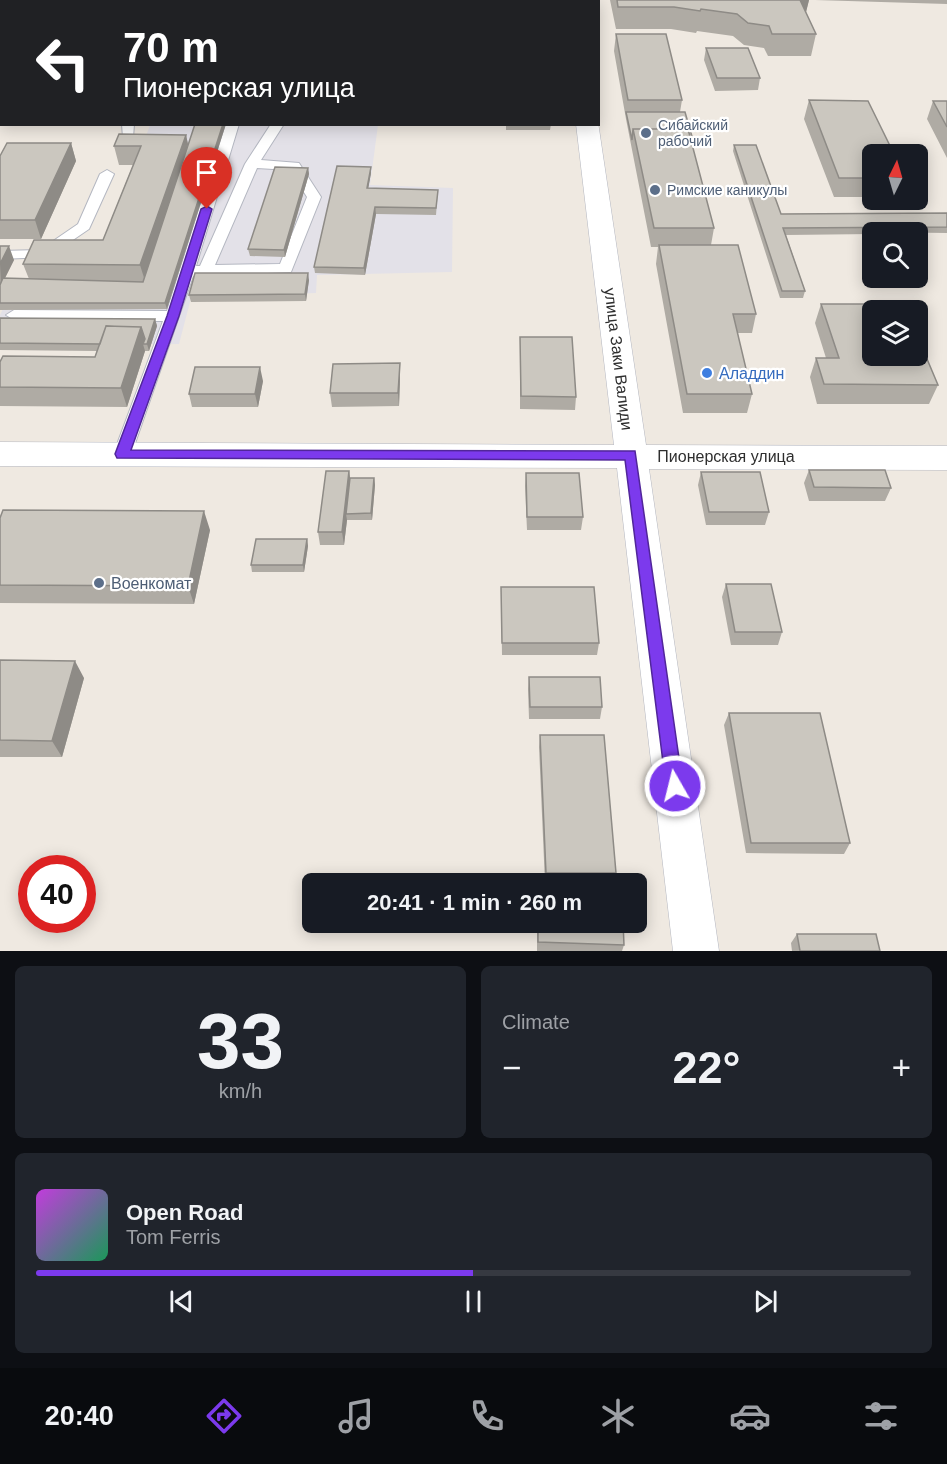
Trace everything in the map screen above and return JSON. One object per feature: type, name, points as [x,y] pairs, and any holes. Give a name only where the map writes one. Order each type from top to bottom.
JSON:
[{"type":"street","name":"улица Заки Валиди","points":[[588,126],[696,951]]},
{"type":"street","name":"Пионерская улица","points":[[0,454],[947,458]]},
{"type":"lane","points":[[122,454],[173,316],[232,126]]},
{"type":"lane","points":[[206,270],[252,164],[277,126]]},
{"type":"lane","points":[[187,272],[286,269],[314,197],[294,166],[252,164]]},
{"type":"lane","points":[[0,255],[43,254],[84,226],[107,174]]},
{"type":"lane","points":[[14,315],[173,316]]},
{"type":"shaded area","points":[[150,126],[378,126],[370,185],[453,188],[452,272],[317,275],[316,293],[191,298],[179,344],[0,346],[0,315],[12,290],[146,284],[140,153]]},
{"type":"building","points":[[617,0],[800,0],[816,34],[772,34],[769,26],[748,23],[737,14],[674,7],[618,7]]},
{"type":"building","points":[[616,34],[666,34],[682,100],[628,100]]},
{"type":"building","points":[[706,48],[748,48],[760,78],[717,78]]},
{"type":"building","points":[[809,100],[868,101],[889,144],[862,144],[862,178],[839,178]]},
{"type":"building","points":[[933,101],[947,101],[947,127]]},
{"type":"building","points":[[626,112],[685,112],[693,140],[691,140],[688,129],[633,129],[632,140]]},
{"type":"building","points":[[194,126],[222,126],[165,303],[0,303],[0,285],[3,278],[143,282]]},
{"type":"building","points":[[633,129],[688,129],[714,228],[654,228]]},
{"type":"building","points":[[119,134],[186,135],[140,265],[23,264],[34,240],[103,240],[141,146],[114,146]]},
{"type":"building","points":[[7,143],[71,143],[35,220],[0,220],[0,156]]},
{"type":"building","points":[[734,145],[756,145],[781,214],[947,213],[947,227],[928,227],[928,222],[862,222],[862,228],[783,228],[805,291],[782,291]]},
{"type":"building","points":[[337,166],[371,167],[367,188],[438,190],[436,208],[375,207],[364,268],[314,267]]},
{"type":"building","points":[[275,167],[308,168],[284,250],[248,249]]},
{"type":"building","name":"Аладдин","points":[[659,245],[738,245],[756,314],[733,314],[752,394],[687,394]]},
{"type":"building","points":[[0,246],[9,246],[0,264]]},
{"type":"building","points":[[195,273],[308,273],[305,294],[189,295]]},
{"type":"building","points":[[821,304],[862,304],[862,366],[928,366],[928,361],[938,385],[824,384],[816,358],[839,358]]},
{"type":"building","points":[[0,318],[155,319],[147,344],[143,344],[145,339],[141,327],[106,326],[100,344],[0,343]]},
{"type":"building","points":[[106,326],[141,327],[121,388],[0,387],[0,362],[3,356],[95,357]]},
{"type":"building","points":[[520,337],[572,337],[576,397],[521,396]]},
{"type":"building","points":[[400,363],[398,393],[330,393],[333,364]]},
{"type":"building","points":[[195,367],[260,367],[255,394],[189,394]]},
{"type":"building","points":[[809,470],[885,470],[891,488],[814,487]]},
{"type":"building","points":[[326,471],[349,471],[342,532],[318,532]]},
{"type":"building","points":[[701,472],[760,472],[769,512],[709,512]]},
{"type":"building","points":[[526,473],[579,473],[583,517],[527,517]]},
{"type":"building","points":[[350,478],[374,478],[371,513],[346,514]]},
{"type":"building","name":"Военкомат","points":[[3,510],[204,511],[188,586],[0,585],[0,518]]},
{"type":"building","points":[[256,539],[307,539],[303,565],[251,565]]},
{"type":"building","points":[[726,584],[771,584],[782,632],[735,632]]},
{"type":"building","points":[[501,587],[594,587],[599,643],[502,643]]},
{"type":"building","points":[[0,660],[75,661],[52,741],[0,740]]},
{"type":"building","points":[[529,677],[600,677],[602,707],[530,707]]},
{"type":"building","points":[[729,713],[820,713],[850,843],[751,843]]},
{"type":"building","points":[[540,735],[604,735],[616,873],[546,873]]},
{"type":"building","points":[[538,933],[623,933],[624,945],[538,942]]},
{"type":"building","points":[[797,934],[876,934],[880,951],[800,951]]},
{"type":"place","name":"Сибайский рабочий","points":[[646,133]]},
{"type":"place","name":"Римские каникулы","points":[[655,190]]},
{"type":"place","name":"Аладдин","points":[[707,373]]},
{"type":"place","name":"Военкомат","points":[[99,583]]},
{"type":"route","points":[[207,209],[173,316],[122,454],[631,455],[675,786]]}]
